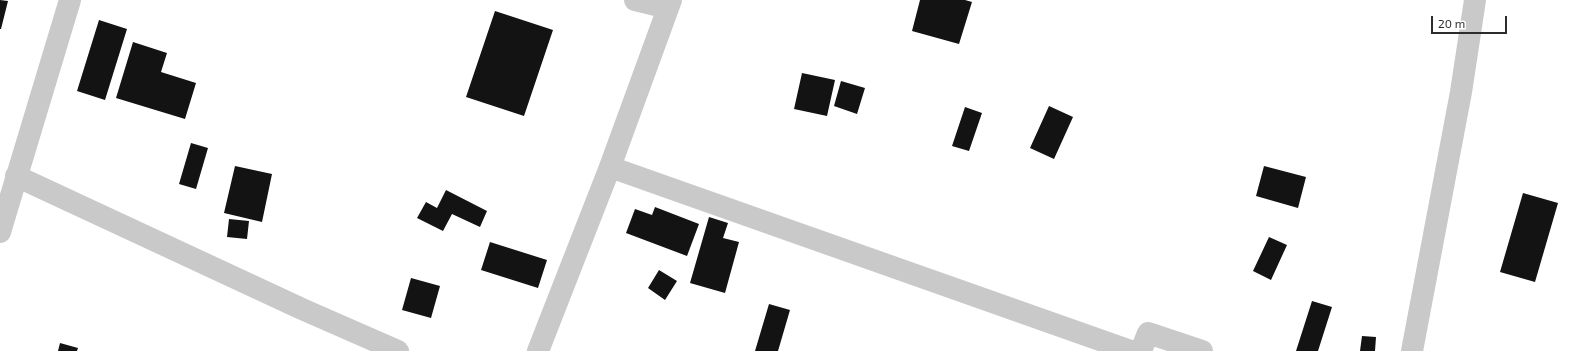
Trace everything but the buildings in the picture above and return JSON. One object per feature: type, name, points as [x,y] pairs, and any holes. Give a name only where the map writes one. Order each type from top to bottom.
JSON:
[{"type":"street","points":[[0,232],[70,0]]},
{"type":"street","points":[[538,351],[610,167],[669,4],[635,0]]},
{"type":"street","points":[[1412,351],[1461,92],[1475,0]]},
{"type":"street","points":[[610,167],[1131,351]]},
{"type":"street","points":[[16,176],[398,351]]},
{"type":"street","points":[[1141,351],[1148,333],[1202,351]]}]
